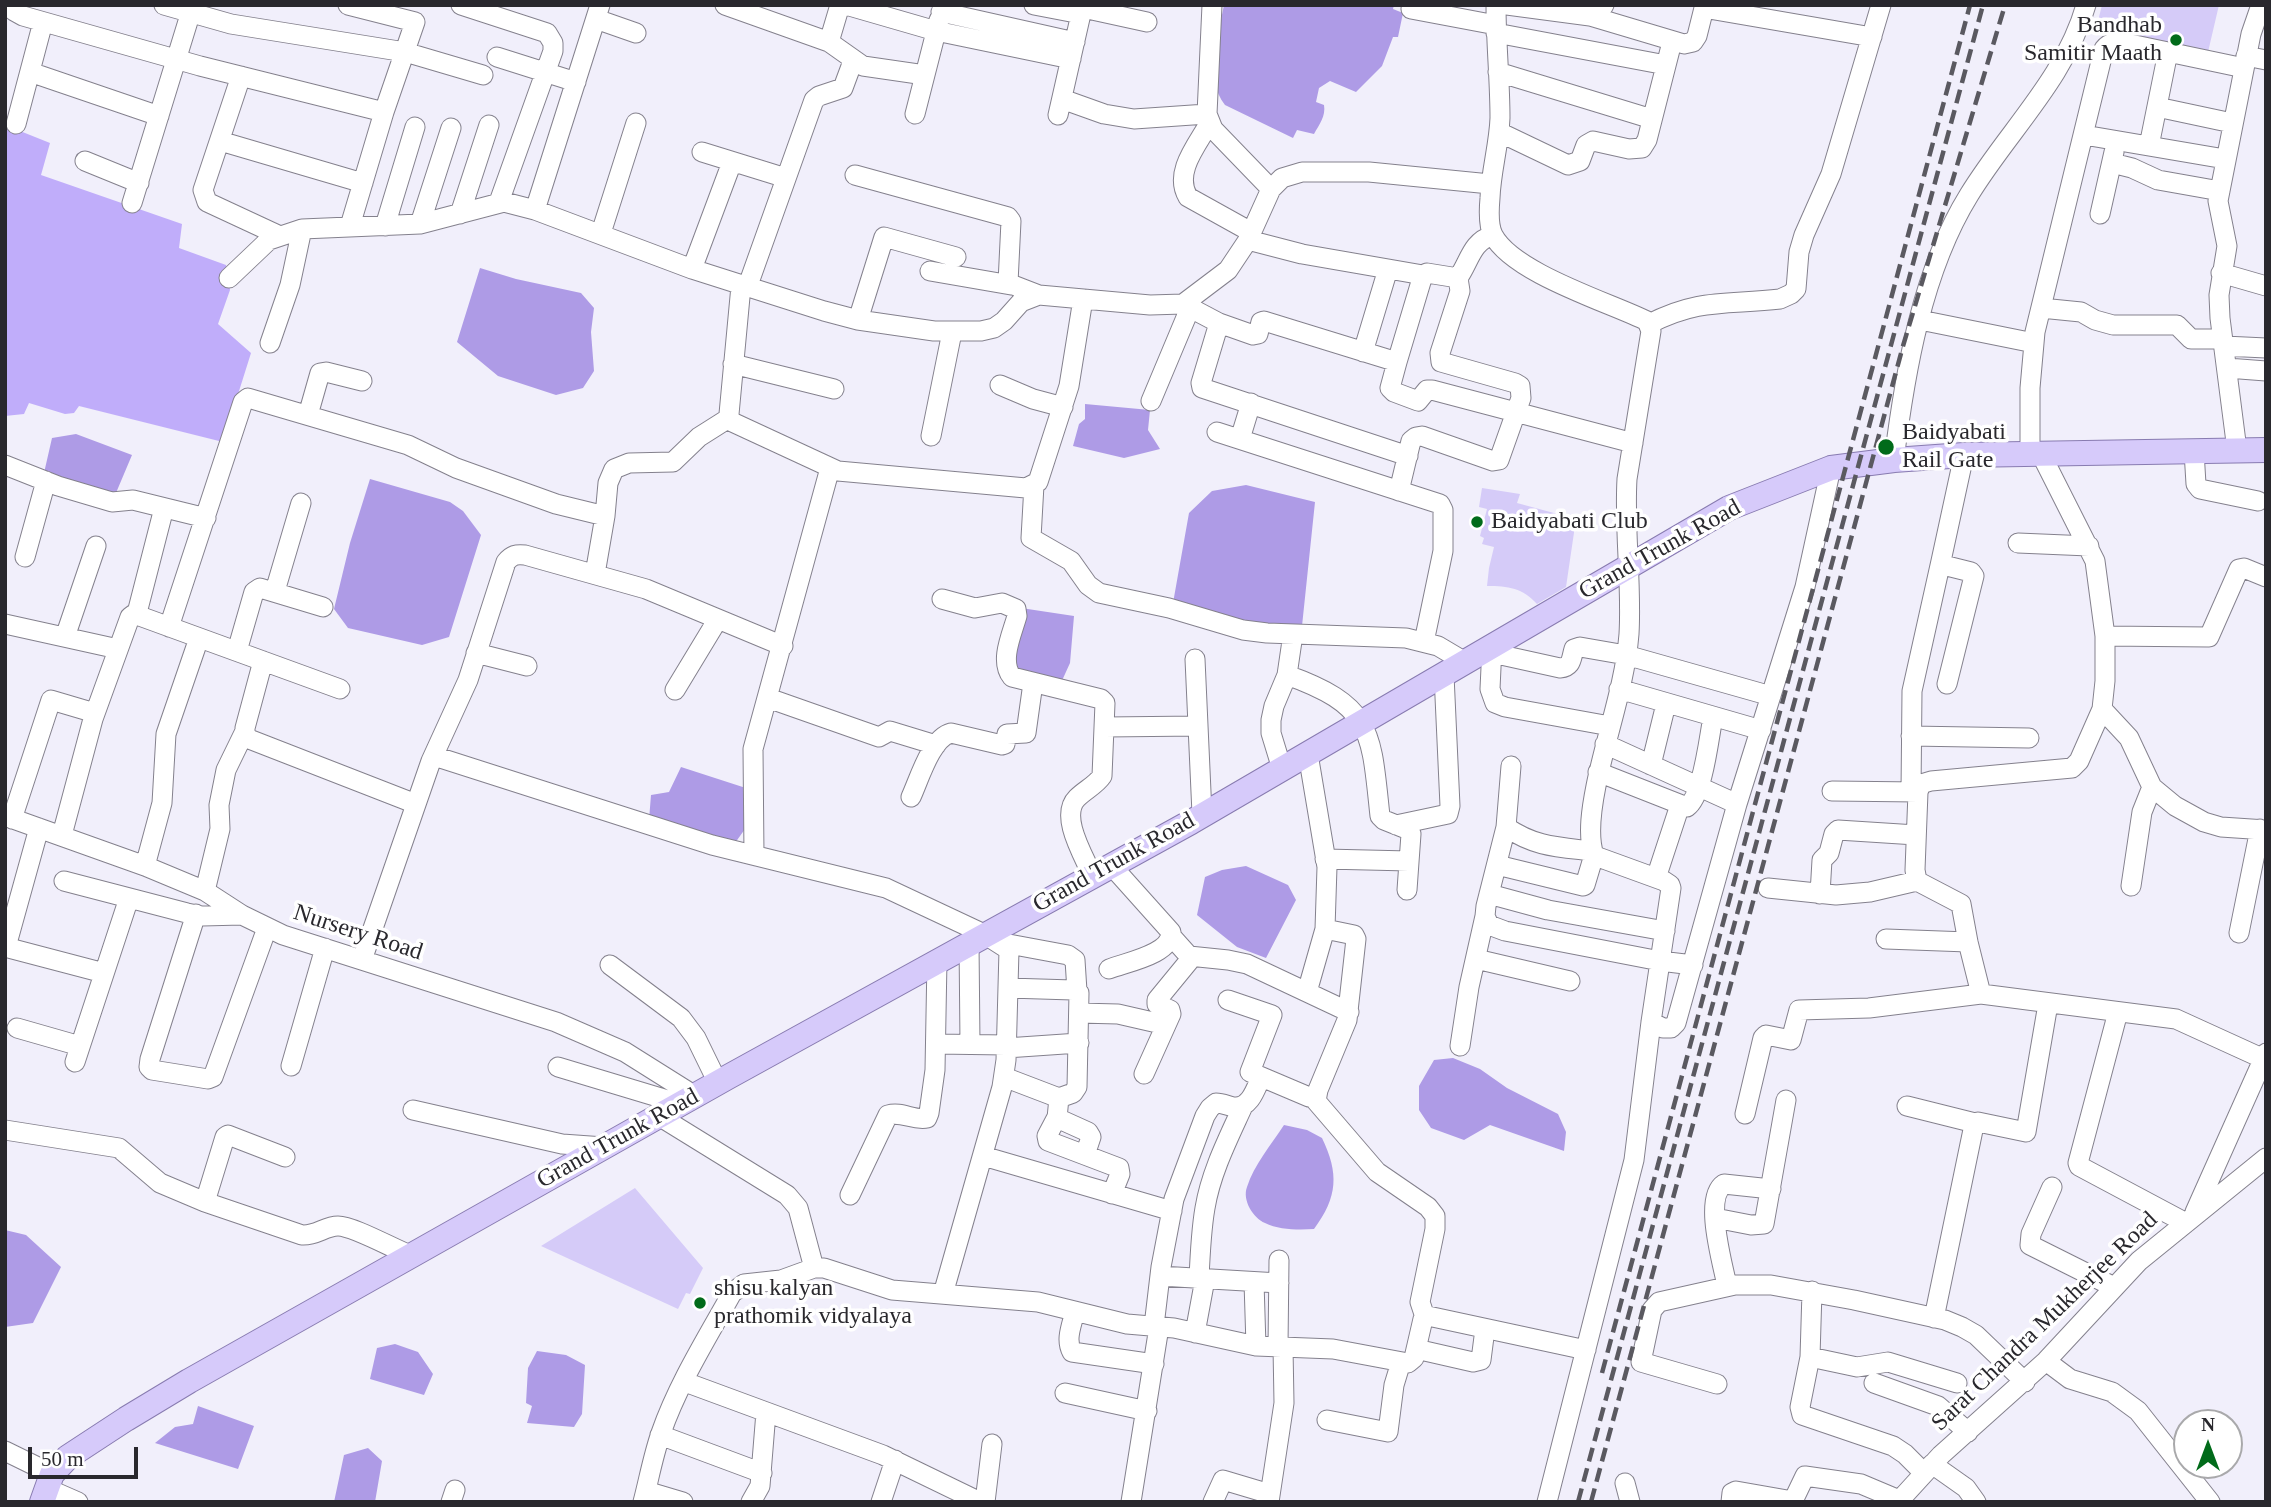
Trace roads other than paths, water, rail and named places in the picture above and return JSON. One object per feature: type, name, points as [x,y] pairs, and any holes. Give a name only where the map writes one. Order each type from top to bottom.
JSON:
[{"type":"main road","name":"Grand Trunk Road","points":[[46,1488],[68,1457],[126,1419],[410,1255],[937,960],[983,940],[1465,662],[1492,649],[1729,508],[1831,468],[1894,460],[1964,455],[2266,450]]},
{"type":"street","points":[[14,5],[18,14],[43,22],[176,60],[384,112]]},
{"type":"street","points":[[164,5],[192,9],[231,24],[405,52],[483,75]]},
{"type":"street","points":[[348,5],[419,13],[384,112],[350,226]]},
{"type":"street","points":[[461,5],[507,13],[551,37],[553,51],[499,202]]},
{"type":"street","points":[[725,5],[829,42],[853,61],[867,67],[925,75]]},
{"type":"street","points":[[1034,5],[1082,9],[1147,22]]},
{"type":"street","points":[[1212,5],[1208,118],[1184,169],[1183,188],[1188,197],[1250,236],[1302,254],[1423,275],[1427,273],[1458,278]]},
{"type":"street","points":[[1507,5],[1597,11],[1672,42],[1684,44],[1693,42],[1697,36],[1703,7],[1871,37]]},
{"type":"street","points":[[1650,324],[1670,313],[1692,306],[1780,299],[1791,295],[1796,289],[1799,252],[1804,235],[1831,174],[1881,5]]},
{"type":"street","points":[[1894,460],[1907,372],[1945,241],[1959,212],[2068,52],[2086,5]]},
{"type":"street","points":[[829,42],[836,7],[940,16],[1073,50]]},
{"type":"street","points":[[132,203],[192,9]]},
{"type":"street","points":[[1082,9],[1060,107],[1134,119],[1208,118]]},
{"type":"street","points":[[1411,9],[1496,21],[1666,65]]},
{"type":"street","points":[[536,210],[598,12],[636,33]]},
{"type":"street","points":[[915,114],[940,16]]},
{"type":"street","points":[[2237,450],[2219,295],[2227,246],[2218,211],[2225,159],[2245,62],[2261,17]]},
{"type":"street","points":[[1496,21],[1499,132],[1490,184],[1489,208],[1493,235],[1506,250],[1545,276],[1650,324]]},
{"type":"street","points":[[16,124],[43,22]]},
{"type":"street","points":[[1499,132],[1568,165],[1580,162],[1586,145],[1593,141],[1629,149],[1642,148],[1672,42]]},
{"type":"street","points":[[1832,791],[1914,792],[1921,784],[1931,781],[2072,768],[2078,761],[2102,709],[2105,636],[2099,579],[2089,546],[2036,454],[2030,388],[2034,343],[2041,308],[2104,49],[2115,42],[2245,62],[2266,60]]},
{"type":"street","points":[[2149,146],[2168,52]]},
{"type":"street","points":[[497,57],[576,82]]},
{"type":"street","points":[[853,61],[843,88],[814,100],[744,287],[733,364],[729,418],[734,424],[830,468],[864,475],[1026,488],[1038,482],[1063,407],[1083,299]]},
{"type":"street","points":[[30,72],[159,116]]},
{"type":"street","points":[[1498,72],[1652,119]]},
{"type":"street","points":[[241,76],[203,190],[204,200],[278,235]]},
{"type":"street","points":[[2157,107],[2232,123]]},
{"type":"street","points":[[1208,118],[1213,130],[1271,189]]},
{"type":"street","points":[[601,233],[636,123]]},
{"type":"street","points":[[460,214],[489,125]]},
{"type":"street","points":[[385,226],[415,127]]},
{"type":"street","points":[[420,224],[451,128]]},
{"type":"street","points":[[2084,135],[2225,159]]},
{"type":"street","points":[[219,141],[363,183]]},
{"type":"street","points":[[2100,214],[2117,141]]},
{"type":"street","points":[[702,152],[786,178]]},
{"type":"street","points":[[86,161],[139,183]]},
{"type":"street","points":[[692,269],[732,162]]},
{"type":"street","points":[[2112,163],[2132,168],[2158,180],[2220,191]]},
{"type":"street","points":[[1150,401],[1186,306],[1228,270],[1250,236],[1271,189],[1282,178],[1302,172],[1369,172],[1490,184]]},
{"type":"street","points":[[855,175],[1008,217],[1011,221],[1008,280],[1011,285]]},
{"type":"street","points":[[229,278],[261,246],[278,235],[302,229],[420,224],[499,202],[536,210],[744,287],[859,320],[934,331],[981,331],[994,328],[1021,302],[1039,295]]},
{"type":"street","points":[[270,343],[290,285],[302,229]]},
{"type":"street","points":[[1399,491],[1411,441],[1416,437],[1422,436],[1497,461],[1516,413],[1521,398],[1520,386],[1441,362],[1440,358],[1460,291],[1458,278],[1473,247],[1493,235]]},
{"type":"street","points":[[859,320],[884,237],[956,257]]},
{"type":"street","points":[[1363,352],[1388,269]]},
{"type":"street","points":[[930,271],[1011,285],[1039,295],[1186,306],[1219,323],[1256,335],[1261,322],[1265,321],[1397,362]]},
{"type":"street","points":[[2221,273],[2266,286]]},
{"type":"street","points":[[1423,275],[1390,388],[1418,401],[1427,390],[1432,390],[1633,443]]},
{"type":"street","points":[[2041,308],[2081,312],[2095,320],[2113,325],[2176,326],[2191,339],[2199,341],[2266,348]]},
{"type":"street","points":[[1920,320],[2034,343]]},
{"type":"street","points":[[1219,323],[1201,386],[1408,456]]},
{"type":"street","points":[[1497,865],[1583,887],[1585,885],[1593,853],[1592,816],[1598,772],[1626,655],[1629,613],[1626,502],[1650,324]]},
{"type":"street","points":[[931,436],[952,332]]},
{"type":"street","points":[[733,364],[834,389]]},
{"type":"street","points":[[2227,368],[2266,371]]},
{"type":"street","points":[[308,415],[320,373],[326,372],[362,381]]},
{"type":"street","points":[[1000,385],[1033,399],[1063,407]]},
{"type":"street","points":[[169,627],[245,400],[252,398],[408,445],[456,468],[556,504],[606,516]]},
{"type":"street","points":[[1240,439],[1251,403]]},
{"type":"street","points":[[595,575],[606,516],[608,483],[614,469],[629,463],[673,462],[699,437],[729,418]]},
{"type":"street","points":[[1217,432],[1440,504],[1443,510],[1443,551],[1424,642]]},
{"type":"street","points":[[2194,451],[2196,485],[2200,489],[2258,502]]},
{"type":"street","points":[[1917,881],[1910,736],[1912,691],[1964,455]]},
{"type":"street","points":[[5,464],[76,492],[112,502],[129,499],[206,518]]},
{"type":"street","points":[[754,855],[752,761],[830,468]]},
{"type":"street","points":[[1651,1022],[1663,1028],[1671,1028],[1676,1023],[1737,804],[1805,587],[1831,468]]},
{"type":"street","points":[[25,557],[46,481]]},
{"type":"street","points":[[1034,485],[1031,538],[1071,561],[1088,585],[1100,593],[1169,608],[1243,629],[1293,634],[1406,638],[1438,646],[1465,662]]},
{"type":"street","points":[[275,592],[301,503]]},
{"type":"street","points":[[62,835],[95,713],[130,617],[138,613],[164,508]]},
{"type":"street","points":[[2018,543],[2089,546]]},
{"type":"street","points":[[65,637],[96,546]]},
{"type":"street","points":[[362,960],[434,756],[468,680],[510,556],[524,555],[646,589],[783,646]]},
{"type":"street","points":[[1941,561],[1943,565],[1971,572],[1974,576],[1947,684]]},
{"type":"street","points":[[2105,636],[2209,637],[2239,569],[2244,568],[2266,577]]},
{"type":"street","points":[[237,651],[254,592],[263,587],[323,607]]},
{"type":"street","points":[[942,599],[975,608],[1002,603],[1016,609],[1017,615],[1007,653],[1007,671],[1012,677],[1101,699],[1106,708],[1102,776],[1075,800],[1071,814],[1074,833],[1102,870],[1171,932],[1172,937],[1189,956],[1247,964],[1349,1012]]},
{"type":"street","points":[[138,613],[169,627],[340,689]]},
{"type":"street","points":[[676,690],[718,619]]},
{"type":"street","points":[[5,624],[118,649]]},
{"type":"street","points":[[1282,769],[1271,733],[1271,720],[1287,675],[1293,634]]},
{"type":"street","points":[[145,866],[162,803],[166,734],[200,638]]},
{"type":"street","points":[[1737,804],[1651,765],[1607,735],[1495,703],[1490,689],[1492,649],[1566,668],[1571,663],[1574,649],[1580,647],[1626,655],[1771,696]]},
{"type":"street","points":[[477,653],[527,666]]},
{"type":"street","points":[[1195,659],[1202,814]]},
{"type":"street","points":[[205,891],[220,830],[219,805],[225,775],[245,731],[263,661]]},
{"type":"street","points":[[1287,675],[1337,697],[1362,722],[1374,756],[1380,816],[1410,832],[1407,890]]},
{"type":"street","points":[[1396,825],[1440,818],[1448,814],[1451,806],[1444,675]]},
{"type":"street","points":[[911,797],[936,745],[945,734],[951,733],[1002,745],[1005,744],[1007,734],[1026,733],[1033,683]]},
{"type":"street","points":[[1619,689],[1760,730]]},
{"type":"street","points":[[768,698],[879,737],[890,731],[936,745]]},
{"type":"street","points":[[9,817],[51,700],[95,713]]},
{"type":"street","points":[[1651,765],[1666,704]]},
{"type":"street","points":[[2102,709],[2129,738],[2152,787],[2175,806],[2204,822],[2221,827],[2263,830],[2239,933]]},
{"type":"street","points":[[1598,772],[1687,807],[1694,802],[1699,787],[1713,717]]},
{"type":"street","points":[[1105,727],[1198,726]]},
{"type":"street","points":[[245,731],[249,739],[416,804]]},
{"type":"street","points":[[1910,736],[2029,738]]},
{"type":"street","points":[[1307,992],[1325,929],[1327,883],[1308,754]]},
{"type":"street","points":[[434,756],[694,839],[886,888],[983,940],[1009,950],[1004,1077],[943,1294]]},
{"type":"street","points":[[1460,1046],[1468,987],[1506,827],[1511,766]]},
{"type":"street","points":[[2131,886],[2142,812],[2152,787]]},
{"type":"street","points":[[1656,878],[1680,805]]},
{"type":"street","name":"Nursery Road","points":[[9,817],[145,866],[205,891],[267,928],[556,1022],[597,1038],[625,1052],[688,1100]]},
{"type":"street","points":[[1506,827],[1534,843],[1593,853],[1670,884],[1671,888],[1634,1160],[1547,1502]]},
{"type":"street","points":[[39,828],[6,947],[104,974]]},
{"type":"street","points":[[1820,894],[1822,860],[1829,853],[1834,834],[1838,830],[1916,835]]},
{"type":"street","points":[[1325,859],[1409,861]]},
{"type":"street","points":[[64,881],[196,915],[242,915]]},
{"type":"street","points":[[1768,888],[1820,894],[1856,894],[1917,881],[1961,904],[1981,994]]},
{"type":"street","points":[[1489,894],[1571,915],[1665,931]]},
{"type":"street","points":[[17,1028],[78,1054],[129,898]]},
{"type":"street","points":[[196,915],[150,1059],[149,1067],[152,1070],[208,1079],[213,1077],[267,928]]},
{"type":"street","points":[[1485,916],[1489,925],[1505,931],[1693,965]]},
{"type":"street","points":[[1325,929],[1354,935],[1356,939],[1349,1012],[1344,1032],[1316,1096],[1319,1105],[1336,1121],[1377,1172],[1428,1207],[1435,1216],[1435,1229],[1420,1303],[1424,1317],[1394,1385],[1388,1432],[1327,1420]]},
{"type":"street","points":[[1109,969],[1161,950],[1172,937]]},
{"type":"street","points":[[1886,939],[1968,942]]},
{"type":"street","points":[[983,940],[1068,955],[1075,960],[1079,997],[1077,1087],[1058,1107]]},
{"type":"street","points":[[970,1044],[983,940]]},
{"type":"street","points":[[291,1066],[325,948]]},
{"type":"street","points":[[1144,1074],[1171,1012],[1157,1004],[1157,1000],[1189,961],[1189,956]]},
{"type":"street","points":[[1476,959],[1570,981]]},
{"type":"street","points":[[850,1195],[888,1115],[894,1113],[927,1118],[935,1070],[937,960]]},
{"type":"street","points":[[610,965],[681,1018],[696,1038],[718,1083]]},
{"type":"street","points":[[1008,988],[1077,991]]},
{"type":"street","points":[[1745,1114],[1763,1038],[1766,1035],[1791,1040],[1799,1010],[1869,1008],[1981,994],[2176,1019],[2265,1057],[2190,1220],[2079,1166],[2118,1012]]},
{"type":"street","points":[[1228,1000],[1272,1015],[1250,1071],[1309,1097],[1316,1096]]},
{"type":"street","points":[[1907,1106],[2026,1132],[2048,1004]]},
{"type":"street","points":[[1079,1013],[1118,1014],[1166,1025]]},
{"type":"street","points":[[936,1044],[1006,1046],[1079,1043]]},
{"type":"street","points":[[558,1068],[688,1100]]},
{"type":"street","points":[[1004,1077],[1058,1107],[1088,1132],[1091,1137],[1085,1155],[1119,1168],[1120,1174],[1112,1194]]},
{"type":"street","points":[[1131,1502],[1154,1364],[1160,1276],[1178,1186],[1210,1108],[1216,1102],[1234,1107],[1243,1106],[1250,1101],[1261,1077]]},
{"type":"street","points":[[1715,1218],[1751,1226],[1764,1224],[1786,1100]]},
{"type":"street","points":[[1195,1333],[1202,1279],[1202,1225],[1209,1190],[1221,1154],[1243,1106]]},
{"type":"street","points":[[413,1110],[562,1144],[606,1147]]},
{"type":"street","points":[[659,1116],[794,1201],[814,1268]]},
{"type":"street","points":[[1934,1318],[1975,1123]]},
{"type":"street","points":[[5,1130],[119,1148],[155,1181],[205,1202],[302,1235],[314,1235],[330,1227],[342,1226],[410,1255]]},
{"type":"street","points":[[205,1202],[225,1137],[228,1135],[285,1157]]},
{"type":"street","points":[[983,1156],[1172,1211]]},
{"type":"street","name":"Sarat Chandra Mukherjee Road","points":[[1898,1501],[1928,1469],[2025,1382],[2139,1261],[2266,1158]]},
{"type":"street","points":[[1727,1286],[1715,1218],[1718,1188],[1724,1184],[1771,1189]]},
{"type":"street","points":[[2052,1187],[2031,1234],[2030,1245],[2114,1287]]},
{"type":"street","points":[[1213,1502],[1223,1480],[1269,1498],[1284,1403],[1279,1260]]},
{"type":"street","points":[[683,1502],[644,1496],[660,1435],[685,1382],[737,1287],[781,1280],[814,1268],[835,1269],[892,1290],[1030,1301],[1127,1324],[1157,1326],[1256,1346],[1333,1349],[1473,1362],[1481,1360],[1485,1328]]},
{"type":"street","points":[[1160,1276],[1279,1283]]},
{"type":"street","points":[[1254,1282],[1256,1346]]},
{"type":"street","points":[[1717,1384],[1644,1364],[1641,1359],[1655,1305],[1659,1302],[1727,1286],[1770,1286],[1812,1291],[1962,1326],[1976,1335],[2025,1382]]},
{"type":"street","points":[[1812,1291],[1810,1357],[1800,1407],[1802,1415],[1893,1446],[1928,1469],[1966,1488],[1976,1502]]},
{"type":"street","points":[[1075,1311],[1068,1338],[1072,1352],[1154,1364]]},
{"type":"street","points":[[1424,1317],[1586,1350]]},
{"type":"street","points":[[1810,1357],[1857,1367],[1888,1362],[1957,1383]]},
{"type":"street","points":[[2046,1361],[2070,1379],[2112,1392],[2138,1411],[2210,1502]]},
{"type":"street","points":[[685,1382],[895,1460],[982,1502],[992,1444]]},
{"type":"street","points":[[1874,1383],[1938,1406],[1968,1432]]},
{"type":"street","points":[[1065,1393],[1147,1411]]},
{"type":"street","points":[[751,1502],[760,1486],[766,1412]]},
{"type":"street","points":[[660,1435],[762,1473]]},
{"type":"street","points":[[5,1451],[46,1488],[78,1502]]},
{"type":"street","points":[[881,1502],[895,1460]]},
{"type":"street","points":[[1731,1502],[1732,1493],[1736,1491],[1793,1501],[1805,1476],[1861,1484],[1898,1501]]},
{"type":"railway","points":[[1602,1373],[1970,5]]},
{"type":"railway","points":[[1578,1502],[1983,5]]},
{"type":"railway","points":[[1591,1502],[1903,346],[2005,5]]},
{"type":"place","name":"Bandhab Samitir Maath","points":[[2176,40]]},
{"type":"place","name":"Baidyabati Rail Gate","points":[[1886,447]]},
{"type":"place","name":"Baidyabati Club","points":[[1477,522]]},
{"type":"place","name":"shisu kalyan prathomik vidyalaya","points":[[700,1303]]}]
